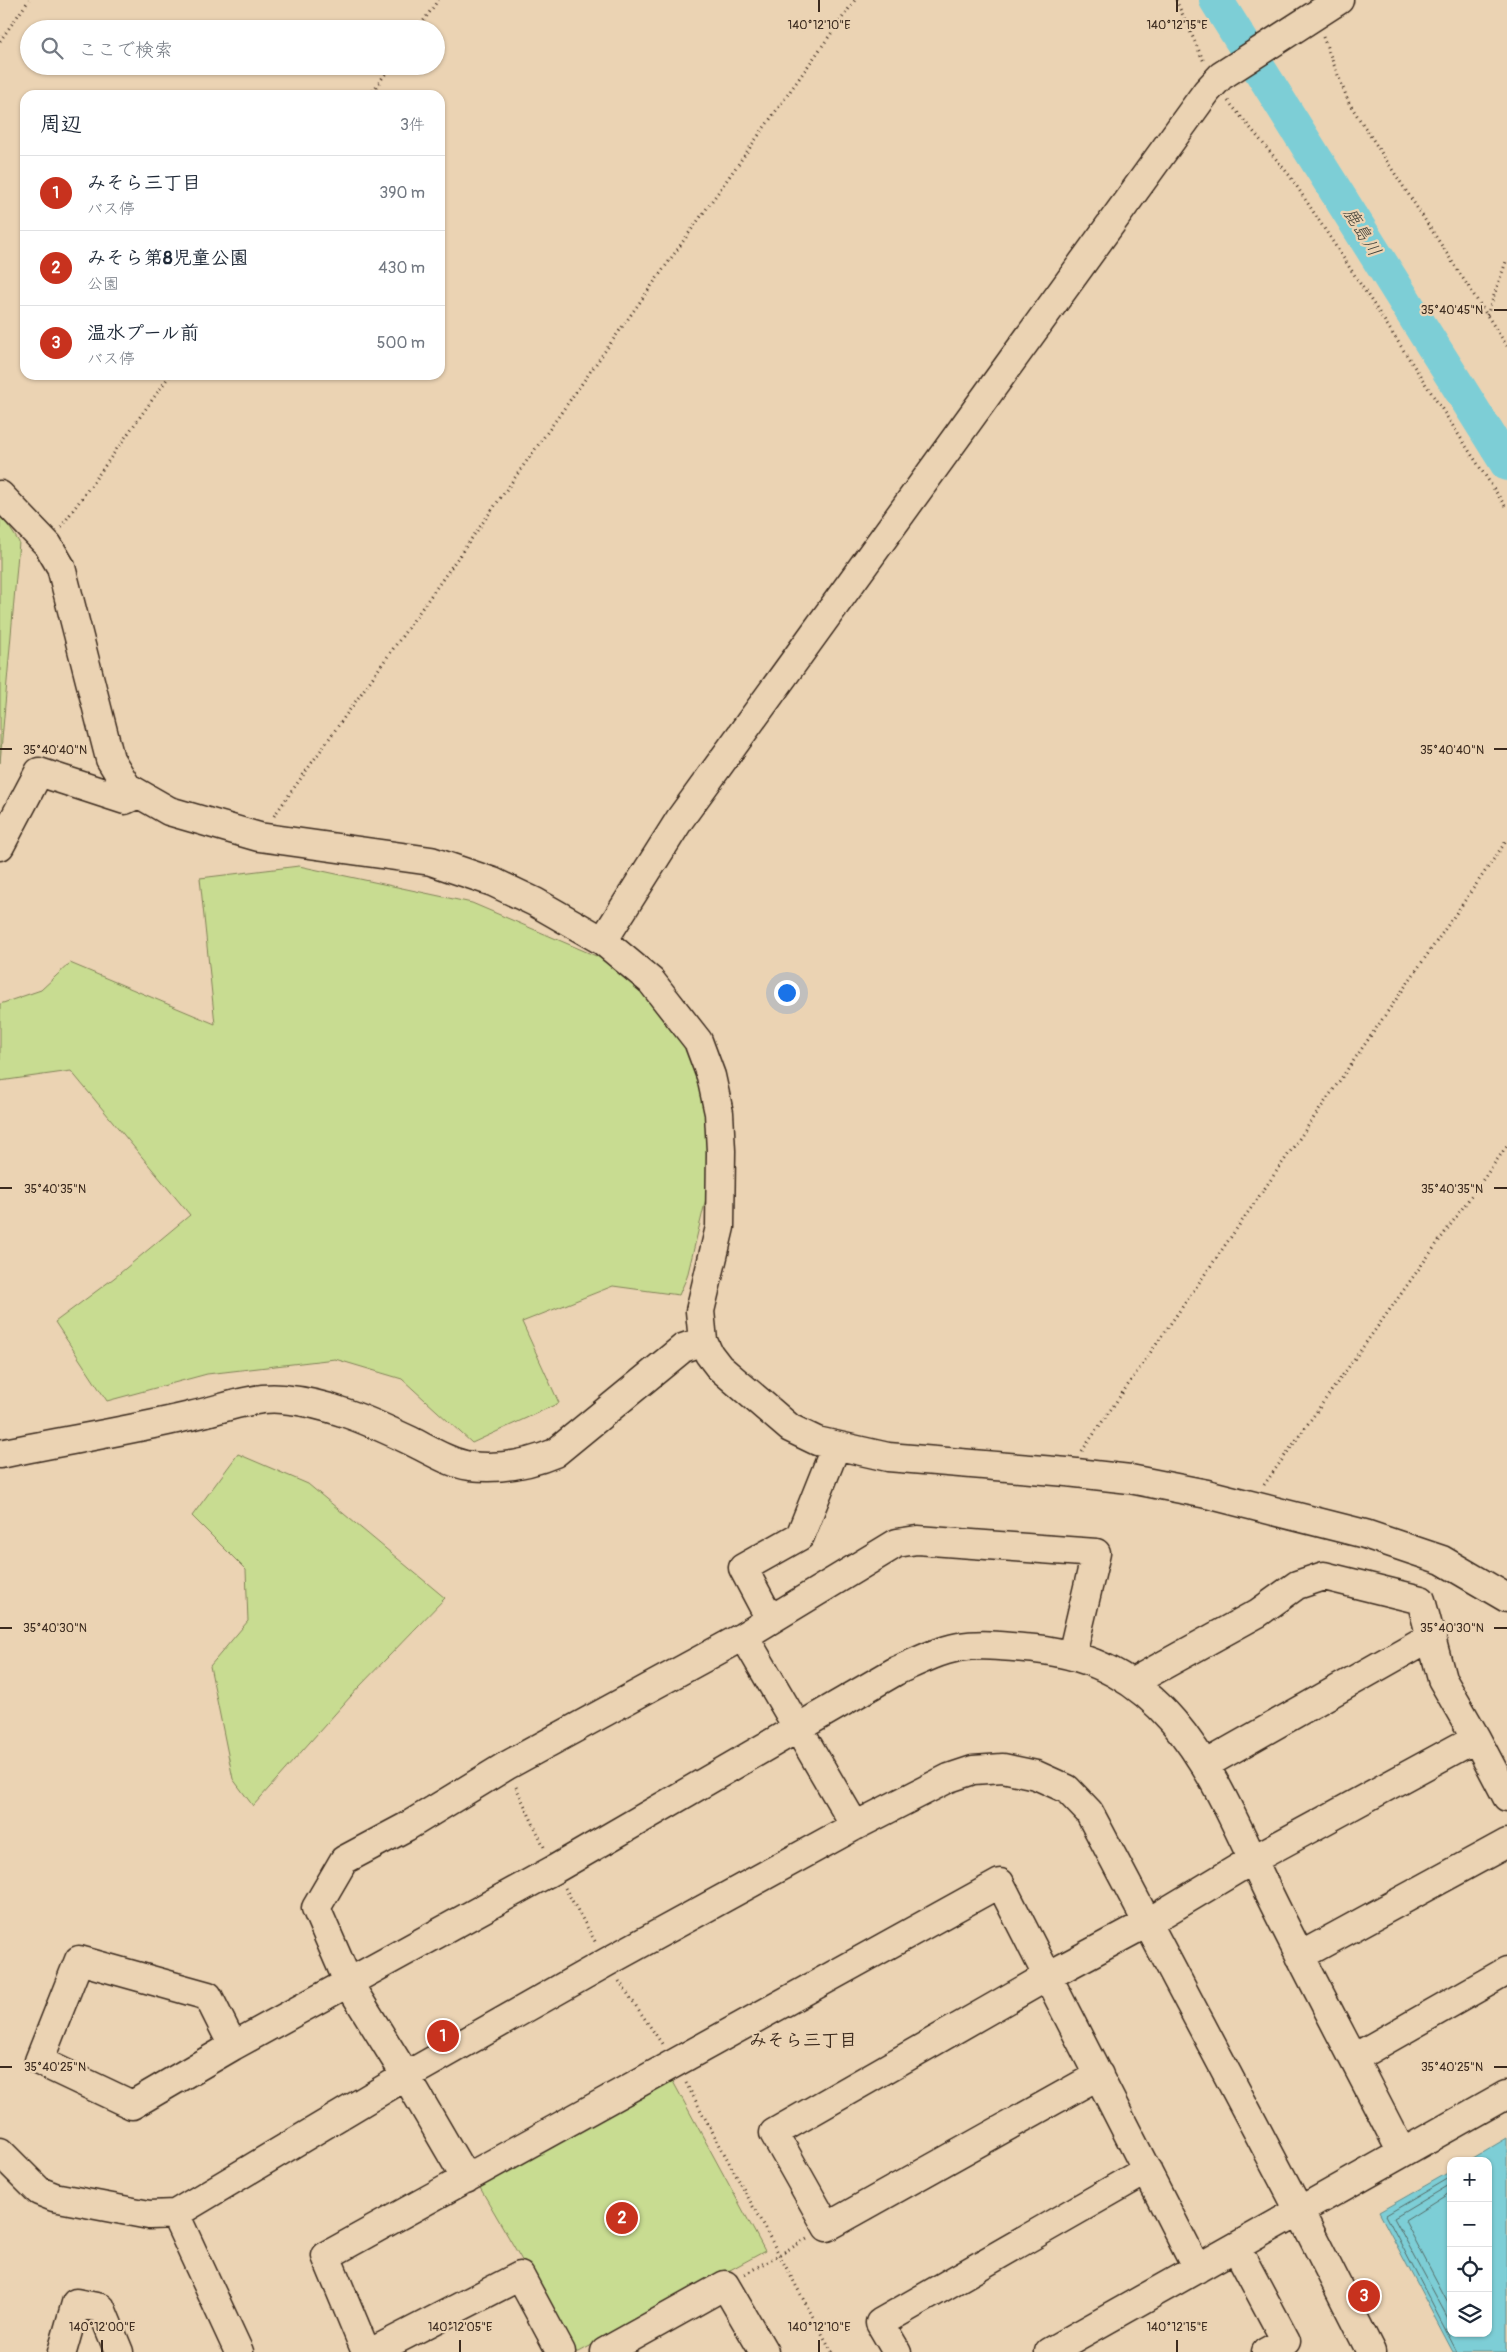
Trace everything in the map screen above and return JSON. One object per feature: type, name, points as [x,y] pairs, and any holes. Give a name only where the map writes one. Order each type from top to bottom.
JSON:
[{"type":"street","points":[[603,941],[686,811],[1195,107],[1222,76],[1339,0]]},
{"type":"street","points":[[0,495],[48,544],[61,567],[110,759],[127,787],[169,812],[259,837],[431,861],[493,882],[535,902],[603,941],[651,981],[698,1041],[711,1076],[719,1113],[721,1151],[720,1227],[700,1310],[703,1341],[709,1354],[719,1367],[790,1428],[817,1441],[888,1457],[1130,1479],[1250,1504],[1366,1534],[1442,1560],[1507,1598]]},
{"type":"street","points":[[0,846],[39,772],[125,800],[138,794]]},
{"type":"street","points":[[0,1454],[190,1416],[251,1401],[281,1399],[336,1408],[453,1461],[469,1466],[515,1464],[556,1454],[684,1348],[703,1341]]},
{"type":"street","points":[[770,1619],[743,1568],[800,1536],[836,1446]]},
{"type":"street","points":[[466,2179],[406,2076],[349,1984],[316,1908],[344,1860],[406,1827],[506,1766],[744,1636],[897,1543],[917,1540],[1096,1553],[1072,1655]]},
{"type":"street","points":[[1133,1682],[1258,1613],[1297,1585],[1324,1576],[1421,1600],[1442,1679],[1476,1738],[1507,1798]]},
{"type":"street","points":[[744,1636],[799,1726],[855,1826]]},
{"type":"street","points":[[1206,1764],[1432,1636]]},
{"type":"street","points":[[233,2046],[208,1996],[79,1960],[39,2061],[132,2105],[233,2046],[349,1984],[555,1869],[896,1671],[930,1656],[958,1647],[1000,1646],[1072,1655],[1094,1662],[1133,1682],[1163,1711],[1206,1764],[1300,1956],[1402,2153]]},
{"type":"street","points":[[1099,2075],[827,2227],[774,2133],[1048,1976],[1147,1923],[1252,1860],[1476,1738]]},
{"type":"street","points":[[0,2152],[39,2191],[54,2197],[149,2215],[175,2214],[406,2076],[607,1962],[855,1826],[950,1778],[973,1770],[1003,1768],[1036,1775],[1067,1789],[1089,1812],[1300,2212],[1371,2352]]},
{"type":"street","points":[[1300,1956],[1507,1843]]},
{"type":"street","points":[[366,2352],[326,2256],[1000,1883],[1197,2269]]},
{"type":"street","points":[[1354,2058],[1507,1971]]},
{"type":"street","points":[[1049,2352],[1507,2094]]},
{"type":"street","points":[[897,2352],[880,2322],[1147,2170]]},
{"type":"street","points":[[175,2214],[239,2352]]},
{"type":"street","points":[[1236,2247],[1286,2341],[1266,2352]]},
{"type":"street","points":[[372,2352],[520,2276],[561,2352]]},
{"type":"street","points":[[605,2352],[725,2285],[764,2352]]},
{"type":"street","points":[[62,2352],[76,2303],[101,2308],[119,2352]]},
{"type":"path","points":[[0,41],[29,0]]},
{"type":"path","points":[[424,20],[438,0]]},
{"type":"path","points":[[259,837],[855,0]]},
{"type":"path","points":[[1176,0],[1214,84],[1290,176],[1507,509]]},
{"type":"path","points":[[1313,17],[1330,52],[1349,103],[1507,346]]},
{"type":"path","points":[[374,90],[384,75]]},
{"type":"path","points":[[1487,315],[1507,259]]},
{"type":"path","points":[[48,544],[166,380]]},
{"type":"path","points":[[1067,1472],[1507,840]]},
{"type":"path","points":[[1250,1504],[1507,1146]]},
{"type":"path","points":[[506,1766],[555,1869],[607,1962],[675,2063],[832,2352]]},
{"type":"path","points":[[725,2285],[827,2227]]},
{"type":"green space","points":[[0,513],[19,542],[0,763]]},
{"type":"green space","points":[[299,866],[472,903],[629,970],[671,1015],[700,1070],[710,1103],[712,1174],[687,1277],[679,1295],[613,1286],[522,1322],[559,1403],[472,1443],[402,1379],[335,1359],[207,1374],[107,1401],[55,1322],[114,1278],[190,1215],[71,1071],[0,1081],[0,1004],[41,990],[70,963],[215,1024],[200,878]]},
{"type":"green space","points":[[238,1454],[308,1484],[445,1598],[359,1687],[253,1806],[233,1779],[210,1666],[248,1621],[246,1570],[192,1516]]},
{"type":"green space","points":[[670,2076],[765,2251],[579,2352],[575,2352],[479,2186]]},
{"type":"water","points":[[1507,2138],[1507,2352],[1453,2352],[1379,2212],[1447,2173],[1447,2337],[1492,2337],[1492,2157],[1475,2157]]},
{"type":"waterway","name":"鹿島川","points":[[1216,0],[1507,464]]},
{"type":"place","name":"みそら三丁目","points":[[443,2036]]},
{"type":"place","name":"みそら第8児童公園","points":[[622,2218]]},
{"type":"place","name":"温水プール前","points":[[1364,2296]]},
{"type":"district","name":"みそら三丁目","points":[[803,2040]]}]
